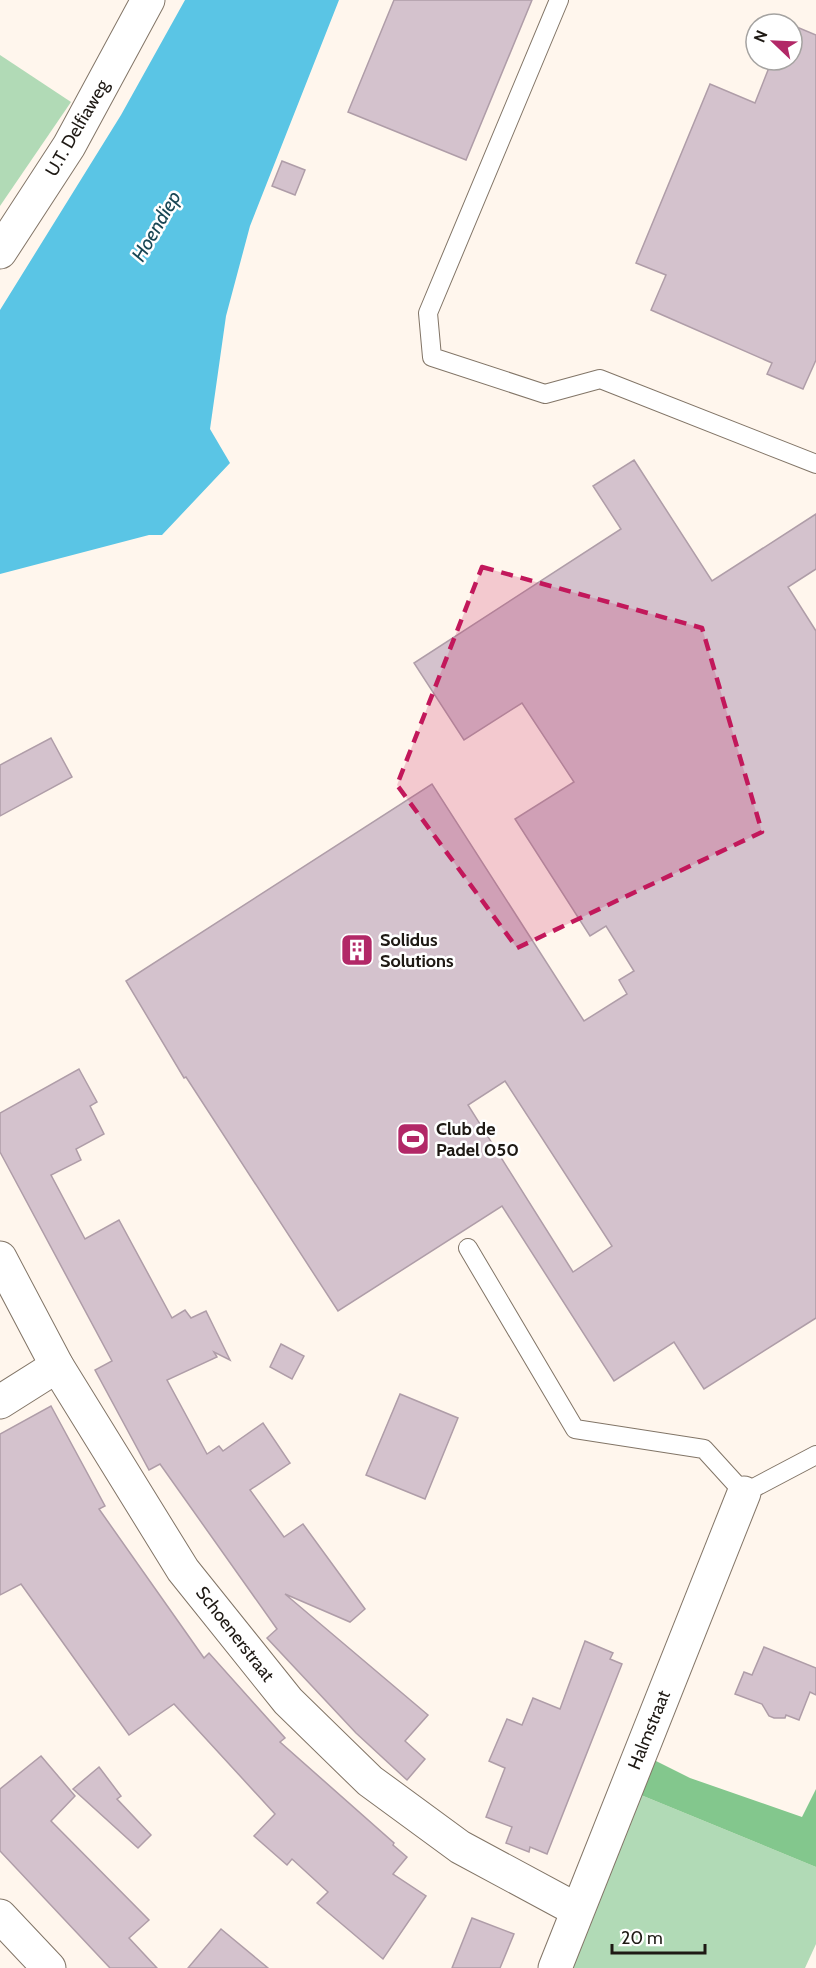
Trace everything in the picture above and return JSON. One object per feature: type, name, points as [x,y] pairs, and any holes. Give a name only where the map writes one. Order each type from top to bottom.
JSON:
[{"type":"street","name":"U.T. Delfiaweg","points":[[0,252],[69,146],[148,0]]},
{"type":"street","name":"Schoenerstraat","points":[[0,1258],[57,1366],[183,1570],[288,1701],[370,1781],[460,1847],[577,1910]]},
{"type":"street","points":[[0,1402],[57,1366]]},
{"type":"street","name":"Halmstraat","points":[[555,1968],[744,1493]]},
{"type":"street","points":[[0,1916],[49,1968]]},
{"type":"lane","points":[[559,0],[428,313],[432,357],[545,394],[600,379],[816,464]]},
{"type":"lane","points":[[468,1248],[575,1429],[704,1449],[744,1493],[816,1455]]},
{"type":"highlighted area","points":[[482,567],[702,628],[762,832],[517,948],[397,785]]},
{"type":"green space","points":[[0,55],[71,102],[0,206]]},
{"type":"green space","points":[[650,1758],[690,1778],[802,1817],[816,1789],[816,1867],[636,1793]]},
{"type":"green space","points":[[636,1793],[816,1867],[816,1944],[805,1968],[571,1968]]},
{"type":"water","name":"Hoendiep","points":[[185,0],[339,0],[250,226],[226,316],[210,429],[230,463],[162,535],[149,535],[0,574],[0,310],[121,115]]},
{"type":"building","points":[[394,0],[532,0],[466,160],[348,112]]},
{"type":"building","points":[[804,30],[816,35],[816,360],[803,389],[767,374],[772,363],[651,310],[666,275],[636,263],[710,84],[755,103],[767,72],[804,72]]},
{"type":"building","points":[[282,161],[305,170],[295,195],[272,186]]},
{"type":"building","name":"Solidus Solutions","points":[[634,460],[712,581],[816,514],[816,569],[788,587],[816,631],[816,1318],[704,1389],[674,1342],[614,1381],[502,1206],[338,1311],[186,1077],[184,1078],[126,981],[432,784],[584,1021],[627,994],[619,980],[634,971],[606,926],[590,936],[515,819],[574,782],[522,703],[464,740],[414,663],[621,529],[593,486]],"holes":[[[505,1081],[612,1246],[573,1272],[468,1105]]]},
{"type":"building","points":[[51,738],[72,777],[0,816],[0,765]]},
{"type":"building","points":[[79,1069],[97,1102],[90,1106],[104,1134],[76,1149],[81,1160],[51,1175],[85,1239],[119,1220],[172,1318],[185,1310],[191,1318],[206,1311],[230,1360],[214,1352],[217,1357],[167,1380],[207,1454],[219,1446],[223,1451],[263,1423],[290,1463],[250,1490],[284,1537],[303,1524],[365,1609],[350,1622],[285,1594],[428,1715],[405,1741],[425,1759],[407,1780],[356,1733],[267,1638],[277,1629],[160,1464],[149,1470],[95,1370],[112,1361],[0,1152],[0,1113]]},
{"type":"building","points":[[281,1344],[304,1356],[292,1379],[270,1367]]},
{"type":"building","points":[[400,1394],[458,1418],[425,1499],[366,1475]]},
{"type":"building","points":[[51,1406],[105,1506],[99,1509],[204,1658],[209,1653],[285,1738],[280,1742],[407,1857],[393,1874],[426,1896],[383,1959],[317,1903],[328,1892],[292,1859],[287,1865],[254,1836],[275,1814],[174,1704],[129,1735],[21,1584],[0,1595],[0,1434]]},
{"type":"building","points":[[585,1641],[613,1653],[610,1659],[622,1664],[547,1854],[530,1847],[529,1852],[506,1843],[512,1827],[486,1817],[505,1768],[489,1761],[507,1719],[522,1725],[533,1698],[560,1709]]},
{"type":"building","points":[[764,1647],[816,1668],[816,1695],[810,1692],[799,1720],[786,1715],[785,1718],[769,1716],[762,1704],[735,1694],[744,1672],[752,1675]]},
{"type":"building","points":[[41,1756],[75,1796],[51,1821],[149,1920],[129,1938],[157,1968],[110,1968],[0,1851],[0,1789]]},
{"type":"building","points":[[99,1767],[121,1796],[117,1799],[151,1835],[138,1848],[73,1789]]},
{"type":"building","points":[[472,1918],[514,1934],[500,1968],[452,1968]]},
{"type":"building","points":[[221,1929],[268,1968],[188,1968]]},
{"type":"place","name":"Solidus Solutions","points":[[357,950]]},
{"type":"place","name":"Club de Padel 050","points":[[413,1139]]}]
